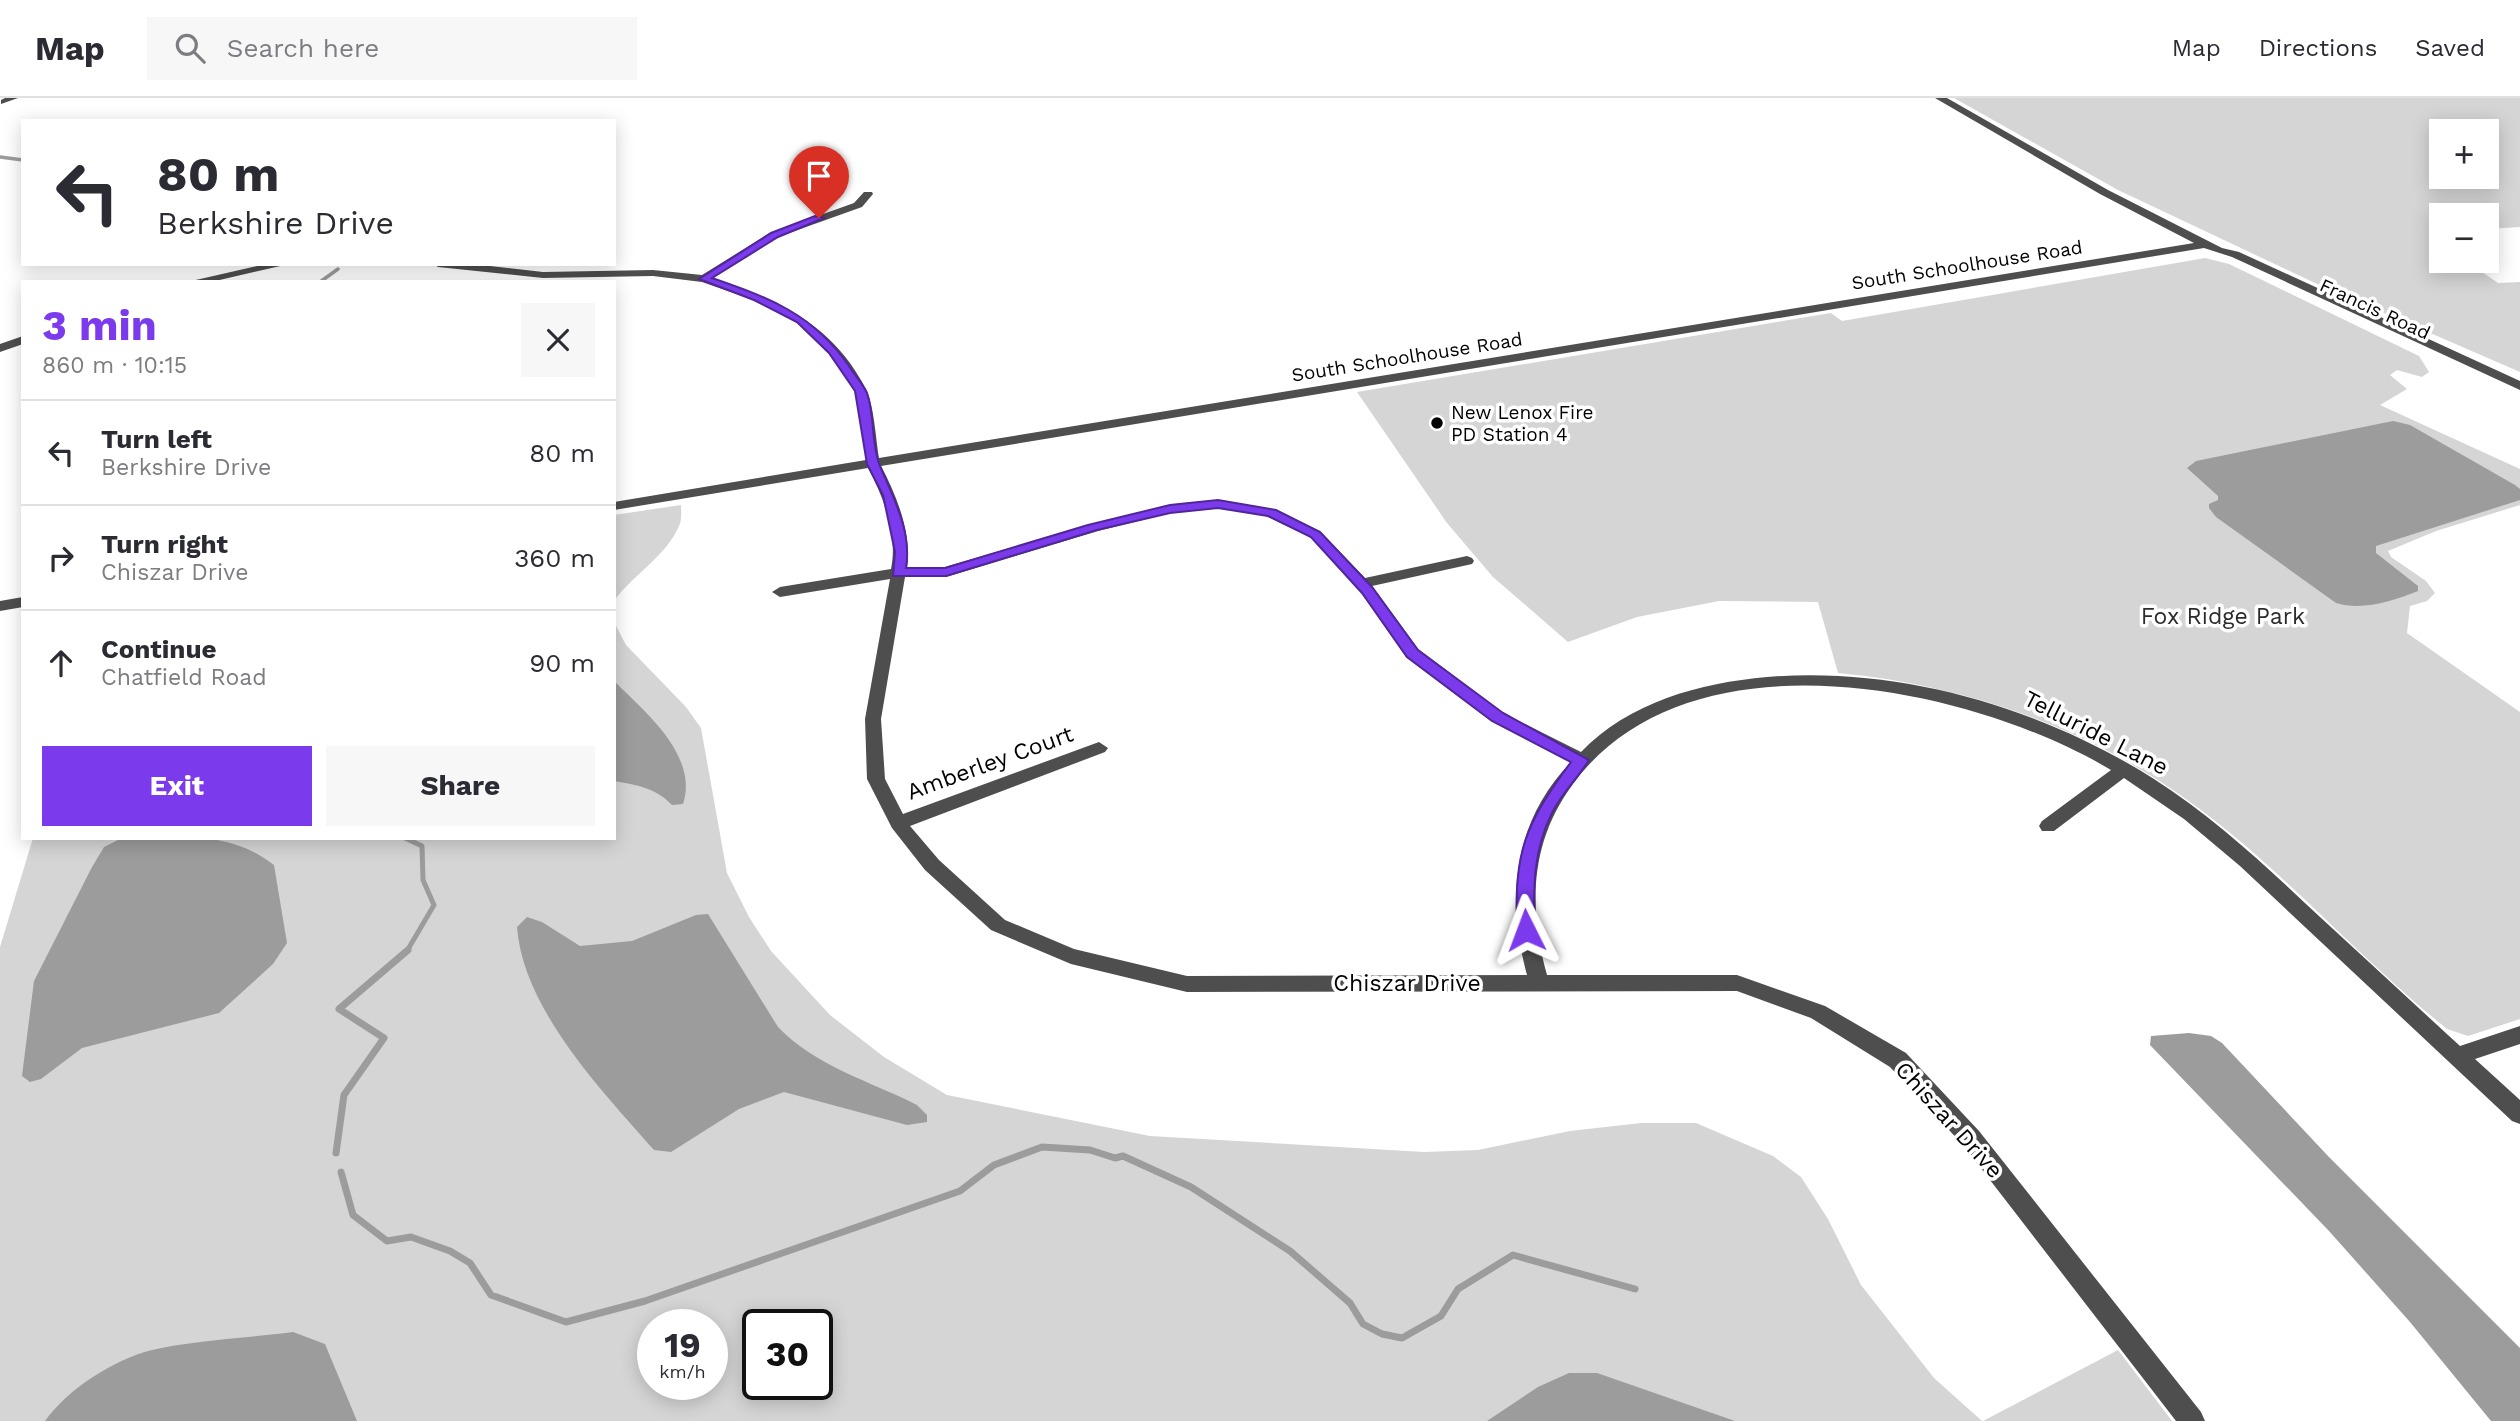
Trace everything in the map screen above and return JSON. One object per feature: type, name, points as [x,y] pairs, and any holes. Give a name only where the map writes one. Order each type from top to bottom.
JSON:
[{"type":"street","name":"Francis Road","points":[[1940,98],[2104,192],[2219,251],[2235,254],[2520,386]]},
{"type":"street","points":[[704,279],[774,235],[858,205],[868,194]]},
{"type":"street","name":"South Schoolhouse Road","points":[[616,506],[2206,244]]},
{"type":"street","name":"Francis Road","points":[[2219,251],[2224,258],[2520,396]]},
{"type":"street","points":[[199,280],[273,266]]},
{"type":"street","name":"Chiszar Drive","points":[[452,266],[540,279],[653,273],[704,279],[758,298],[801,320],[833,351],[860,391],[873,464],[889,495],[902,552],[873,719],[876,779],[898,823],[932,865],[998,925],[1072,956],[1187,984],[1737,983],[1818,1012],[1898,1060],[1971,1138],[2192,1421]]},
{"type":"street","points":[[0,348],[21,341]]},
{"type":"street","points":[[780,593],[898,573],[946,572],[1093,527],[1170,509],[1218,504],[1271,513],[1315,534],[1361,584],[1412,653],[1497,717],[1581,760]]},
{"type":"street","points":[[1361,584],[1467,561]]},
{"type":"street","points":[[0,606],[21,602]]},
{"type":"street","name":"Telluride Lane","points":[[1539,983],[1526,930],[1524,887],[1529,850],[1545,810],[1581,760],[1625,725],[1690,697],[1759,682],[1831,680],[1901,688],[1980,706],[2028,723],[2123,770],[2191,814],[2244,859],[2520,1114]]},
{"type":"street","name":"Amberley Court","points":[[898,823],[1099,748]]},
{"type":"street","points":[[2048,826],[2123,770]]},
{"type":"street","points":[[2457,1056],[2520,1035]]},
{"type":"green space","points":[[1954,98],[2520,98],[2520,227],[2499,228],[2499,203],[2429,203],[2429,273],[2483,273],[2498,283],[2520,282],[2520,372],[2315,283],[2118,190]]},
{"type":"green space","name":"Fox Ridge Park","points":[[2205,258],[2229,264],[2419,356],[2429,372],[2422,377],[2397,370],[2390,375],[2407,389],[2380,405],[2520,469],[2520,505],[2436,531],[2388,551],[2391,557],[2426,581],[2435,593],[2427,601],[2410,606],[2407,633],[2520,712],[2520,1019],[2468,1036],[2447,1029],[2230,833],[2157,779],[2115,755],[2071,733],[1981,700],[1934,688],[1838,673],[1818,602],[1719,601],[1637,617],[1568,642],[1493,577],[1447,523],[1357,392],[1831,313],[1842,321]]},
{"type":"green space","points":[[681,505],[681,521],[674,537],[616,599],[616,515]]},
{"type":"green space","points":[[616,626],[626,645],[686,707],[701,728],[727,873],[749,917],[771,951],[830,1015],[884,1057],[947,1095],[1150,1136],[1424,1152],[1478,1150],[1570,1131],[1641,1123],[1696,1123],[1773,1156],[1801,1177],[1828,1219],[1861,1285],[1934,1378],[1982,1421],[0,1421],[0,947],[32,840],[616,840]]},
{"type":"green space","points":[[2118,1350],[2172,1421],[1983,1421]]},
{"type":"shaded area","points":[[2393,421],[2410,425],[2515,485],[2520,489],[2520,500],[2376,546],[2376,553],[2418,586],[2418,591],[2377,604],[2356,606],[2336,603],[2216,517],[2209,504],[2218,500],[2218,496],[2187,468],[2196,461]]},
{"type":"shaded area","points":[[616,683],[653,720],[676,751],[686,786],[683,804],[672,805],[653,791],[616,781]]},
{"type":"shaded area","points":[[118,840],[214,840],[257,854],[274,865],[287,943],[273,964],[219,1013],[82,1048],[41,1079],[30,1082],[22,1076],[34,981],[104,847]]},
{"type":"shaded area","points":[[708,914],[778,1027],[793,1041],[826,1062],[917,1105],[927,1115],[927,1122],[907,1125],[784,1092],[739,1109],[671,1152],[654,1150],[589,1075],[549,1018],[522,958],[517,927],[527,917],[542,922],[580,946],[632,941],[696,915]]},
{"type":"shaded area","points":[[2189,1033],[2211,1036],[2222,1043],[2328,1156],[2520,1348],[2520,1421],[2491,1421],[2410,1322],[2329,1231],[2150,1045],[2151,1036]]},
{"type":"shaded area","points":[[293,1332],[325,1344],[357,1421],[45,1421],[66,1398],[92,1377],[137,1355],[186,1344]]},
{"type":"shaded area","points":[[1569,1373],[1597,1373],[1735,1421],[1487,1421],[1538,1387]]},
{"type":"waterway","points":[[0,157],[21,160]]},
{"type":"waterway","points":[[323,280],[338,269]]},
{"type":"waterway","points":[[407,951],[434,905],[423,880],[422,846],[409,840]]},
{"type":"waterway","points":[[336,1153],[344,1095],[384,1038],[339,1009],[407,951]]},
{"type":"waterway","points":[[341,1172],[353,1215],[387,1241],[411,1237],[450,1251],[470,1263],[491,1295],[566,1322],[645,1301],[960,1191],[994,1165],[1042,1147],[1090,1150],[1115,1158],[1123,1156],[1191,1187],[1290,1251],[1350,1303],[1363,1324],[1382,1334],[1402,1338],[1441,1316],[1458,1289],[1513,1255],[1635,1289]]},
{"type":"place","name":"New Lenox Fire PD Station 4","points":[[1437,423]]},
{"type":"route","points":[[819,218],[774,235],[704,279],[758,298],[801,320],[833,351],[860,391],[873,464],[889,495],[902,552],[898,573],[946,572],[1093,527],[1170,509],[1218,504],[1271,513],[1315,534],[1367,590],[1412,653],[1497,717],[1581,760],[1559,786],[1545,810],[1529,850],[1524,887],[1526,930]]}]
